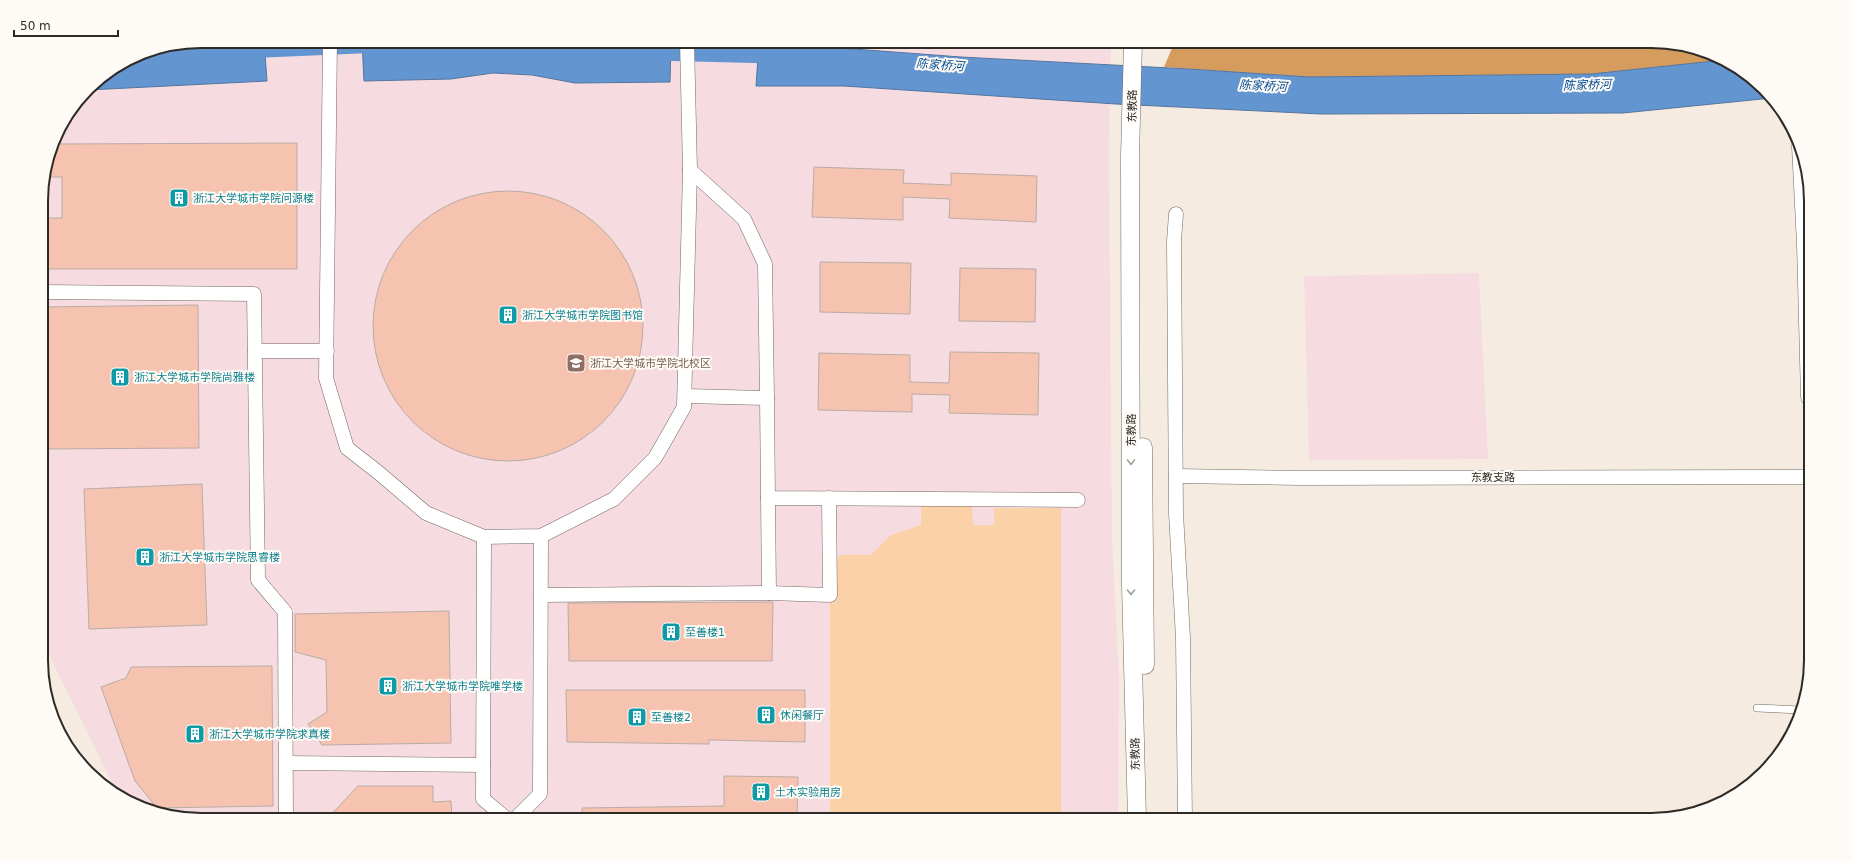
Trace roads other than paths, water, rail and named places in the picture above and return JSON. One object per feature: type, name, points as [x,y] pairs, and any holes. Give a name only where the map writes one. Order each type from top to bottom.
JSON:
[{"type":"street","points":[[330,48],[326,378],[347,448],[379,473],[426,514],[484,537],[541,536],[614,499],[647,468],[655,458],[684,407],[686,396],[686,308],[690,170],[688,48]]},
{"type":"street","name":"东教路","points":[[1133,48],[1146,813]]},
{"type":"street","name":"东教路","points":[[1137,813],[1131,585],[1135,156],[1143,48]]},
{"type":"street","points":[[690,170],[744,219],[765,264],[770,593]]},
{"type":"street","points":[[1803,180],[1804,205]]},
{"type":"street","points":[[1176,214],[1174,241],[1176,513],[1183,638],[1185,813]]},
{"type":"street","points":[[48,292],[254,294],[258,580],[285,612],[286,813]]},
{"type":"street","points":[[255,351],[327,351]]},
{"type":"street","points":[[686,396],[767,398]]},
{"type":"street","name":"东教支路","points":[[1176,476],[1301,478],[1804,477]]},
{"type":"street","points":[[768,498],[1078,500]]},
{"type":"street","points":[[541,595],[770,593],[830,595],[829,498]]},
{"type":"street","points":[[521,813],[540,794],[541,536]]},
{"type":"street","points":[[484,537],[483,799],[500,813]]},
{"type":"street","points":[[286,763],[483,765]]},
{"type":"lane","points":[[1758,708],[1796,710]]},
{"type":"water","points":[[191,48],[265,48],[267,81],[96,90],[124,68],[142,60],[161,53]]},
{"type":"water","points":[[362,48],[671,48],[670,82],[575,83],[532,75],[493,73],[451,79],[364,81]]},
{"type":"water","points":[[759,48],[840,48],[961,57],[1309,77],[1591,74],[1713,61],[1728,68],[1752,86],[1765,99],[1623,113],[1321,114],[1116,104],[844,86],[756,86]]},
{"type":"waterway","name":"陈家桥河","points":[[244,51],[313,48]]},
{"type":"waterway","name":"陈家桥河","points":[[652,53],[777,56]]},
{"type":"place","name":"浙江大学城市学院问源楼","points":[[179,198]]},
{"type":"place","name":"浙江大学城市学院图书馆","points":[[508,315]]},
{"type":"place","name":"浙江大学城市学院北校区","points":[[576,363]]},
{"type":"place","name":"浙江大学城市学院尚雅楼","points":[[120,377]]},
{"type":"place","name":"浙江大学城市学院思睿楼","points":[[145,557]]},
{"type":"place","name":"至善楼1","points":[[671,632]]},
{"type":"place","name":"浙江大学城市学院唯学楼","points":[[388,686]]},
{"type":"place","name":"休闲餐厅","points":[[766,715]]},
{"type":"place","name":"至善楼2","points":[[637,717]]},
{"type":"place","name":"浙江大学城市学院求真楼","points":[[195,734]]},
{"type":"place","name":"土木实验用房","points":[[761,792]]}]
